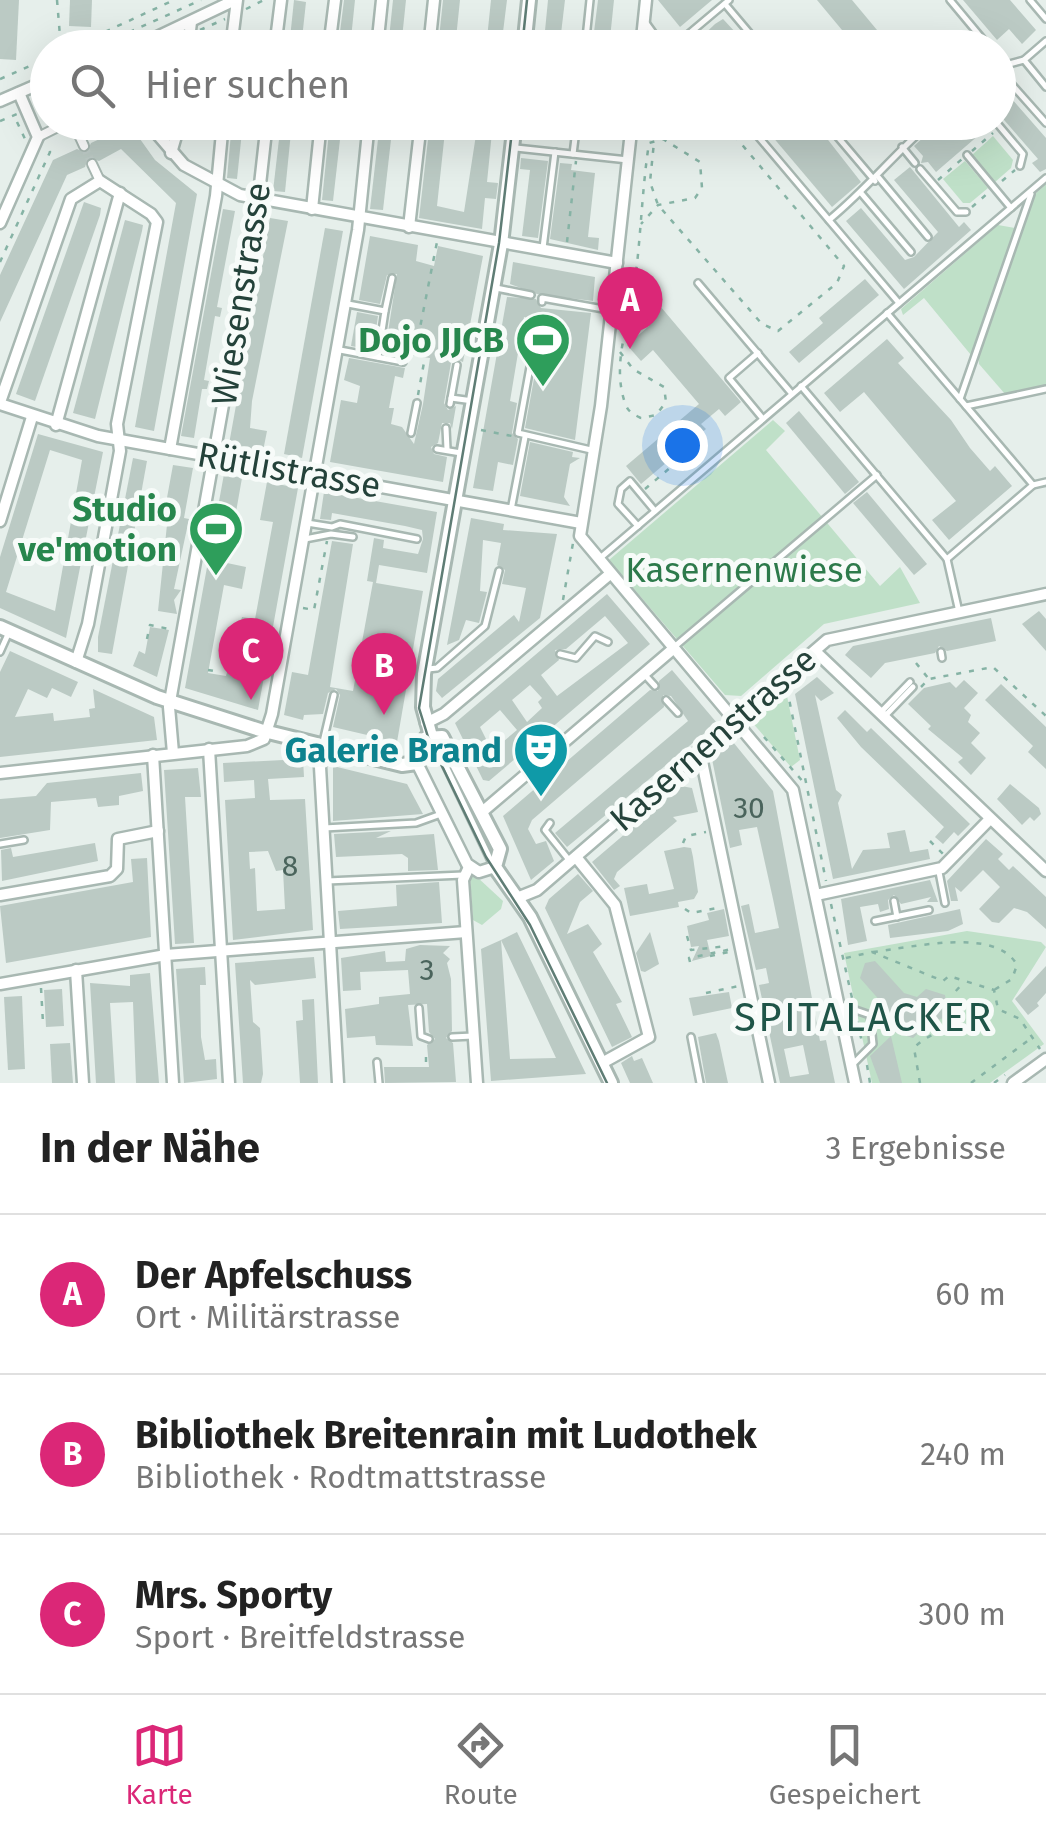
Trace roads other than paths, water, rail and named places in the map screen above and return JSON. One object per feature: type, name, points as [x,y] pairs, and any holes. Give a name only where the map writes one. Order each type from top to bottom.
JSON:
[{"type":"street","points":[[234,30],[236,0]]},
{"type":"street","points":[[173,30],[236,0]]},
{"type":"street","points":[[278,30],[280,0]]},
{"type":"street","points":[[331,30],[334,0]]},
{"type":"street","points":[[379,30],[382,0]]},
{"type":"street","points":[[431,30],[434,0]]},
{"type":"street","points":[[526,30],[529,0]]},
{"type":"street","points":[[642,30],[646,0]]},
{"type":"street","points":[[190,30],[191,22]]},
{"type":"street","points":[[0,101],[30,87]]},
{"type":"street","points":[[19,92],[30,111]]},
{"type":"street","points":[[0,223],[40,140]]},
{"type":"street","points":[[81,140],[84,146]]},
{"type":"street","points":[[161,140],[216,186],[259,200],[617,264]]},
{"type":"street","points":[[171,152],[175,140]]},
{"type":"street","name":"Wiesenstrasse","points":[[170,449],[221,140]]},
{"type":"street","name":"Wiesenstrasse","points":[[173,753],[170,702],[259,200],[265,140]]},
{"type":"street","points":[[312,209],[319,140]]},
{"type":"street","points":[[0,773],[256,744],[267,732],[286,661],[302,539],[359,218],[367,140]]},
{"type":"street","points":[[409,227],[418,140]]},
{"type":"street","points":[[428,730],[422,700],[425,668],[502,244],[513,140]]},
{"type":"street","points":[[630,140],[612,311],[580,536],[793,790],[855,1083]]},
{"type":"street","points":[[76,662],[88,624],[119,440],[116,424],[156,222],[100,180],[92,164]]},
{"type":"street","points":[[0,403],[71,199],[100,180]]},
{"type":"street","points":[[56,425],[120,193]]},
{"type":"street","name":"Rütlistrasse","points":[[0,403],[56,425],[119,440],[579,523]]},
{"type":"street","points":[[0,521],[32,417]]},
{"type":"street","points":[[477,1083],[466,932],[466,871],[417,763],[420,745],[444,714],[544,635],[560,616],[610,574]]},
{"type":"street","name":"Kasernenstrasse","points":[[517,898],[533,894],[815,650],[837,636],[935,621],[959,612],[1046,594]]},
{"type":"street","points":[[5,629],[170,702],[267,732],[401,765],[417,763]]},
{"type":"street","points":[[482,812],[673,648]]},
{"type":"street","points":[[815,650],[1046,872]]},
{"type":"street","points":[[428,730],[450,746],[500,851],[495,867]]},
{"type":"street","points":[[323,745],[338,1083]]},
{"type":"street","points":[[210,750],[228,1083]]},
{"type":"street","points":[[700,752],[769,1083]]},
{"type":"street","points":[[154,755],[173,1083]]},
{"type":"street","points":[[816,896],[891,884],[938,869],[990,819]]},
{"type":"street","points":[[0,896],[112,876],[117,867],[118,839],[158,831]]},
{"type":"street","points":[[574,859],[614,902],[649,1036],[602,1064]]},
{"type":"street","points":[[466,871],[495,867]]},
{"type":"street","points":[[495,867],[517,898],[608,1082]]},
{"type":"street","points":[[0,984],[166,955],[466,932]]},
{"type":"street","points":[[76,970],[83,1083]]},
{"type":"street","points":[[1013,1083],[1043,1054]]},
{"type":"lane","points":[[587,30],[590,0]]},
{"type":"lane","points":[[950,0],[975,30]]},
{"type":"lane","points":[[1030,0],[1046,19]]},
{"type":"lane","points":[[695,30],[726,2],[748,30]]},
{"type":"lane","points":[[644,19],[651,30]]},
{"type":"lane","points":[[1016,62],[1046,41]]},
{"type":"lane","points":[[1024,60],[1046,86]]},
{"type":"lane","points":[[1016,86],[1046,123]]},
{"type":"lane","points":[[575,140],[575,154]]},
{"type":"lane","points":[[761,140],[899,303]]},
{"type":"lane","points":[[841,140],[928,237]]},
{"type":"lane","points":[[830,220],[877,180],[910,140]]},
{"type":"lane","points":[[1011,140],[1022,154],[1020,166]]},
{"type":"lane","points":[[902,147],[915,162]]},
{"type":"lane","points":[[512,148],[628,160]]},
{"type":"lane","points":[[543,251],[555,152]]},
{"type":"lane","points":[[966,156],[1011,208]]},
{"type":"lane","points":[[920,169],[957,212],[966,212]]},
{"type":"lane","points":[[598,560],[1046,178]]},
{"type":"lane","points":[[960,399],[1032,190]]},
{"type":"lane","points":[[861,194],[911,252]]},
{"type":"lane","points":[[378,357],[392,278]]},
{"type":"lane","points":[[698,283],[792,394]]},
{"type":"lane","points":[[494,288],[531,295]]},
{"type":"lane","points":[[542,302],[542,298],[612,311]]},
{"type":"lane","points":[[345,304],[384,311]]},
{"type":"lane","points":[[887,313],[1033,486]]},
{"type":"lane","points":[[511,510],[539,318]]},
{"type":"lane","points":[[336,350],[403,362]]},
{"type":"lane","points":[[758,353],[730,378],[763,419]]},
{"type":"lane","points":[[457,365],[451,401],[474,402]]},
{"type":"lane","points":[[802,386],[947,559],[959,612]]},
{"type":"lane","points":[[966,406],[1046,389]]},
{"type":"lane","points":[[411,434],[416,403]]},
{"type":"lane","points":[[446,428],[448,451]]},
{"type":"lane","points":[[522,437],[594,450]]},
{"type":"lane","points":[[437,449],[464,454]]},
{"type":"lane","points":[[673,648],[877,475]]},
{"type":"lane","points":[[638,526],[618,504],[621,490],[630,481],[655,511]]},
{"type":"lane","points":[[947,559],[1033,486],[1046,482]]},
{"type":"lane","points":[[306,523],[332,528],[340,524],[416,538]]},
{"type":"lane","points":[[302,539],[313,541],[328,534],[353,537]]},
{"type":"lane","points":[[425,668],[437,668],[485,626],[499,571]]},
{"type":"lane","points":[[0,652],[5,629]]},
{"type":"lane","points":[[560,654],[576,658],[595,636],[608,642]]},
{"type":"lane","points":[[644,674],[655,686]]},
{"type":"lane","points":[[882,715],[914,686]]},
{"type":"lane","points":[[323,745],[334,694]]},
{"type":"lane","points":[[666,700],[678,713]]},
{"type":"lane","points":[[428,730],[495,867]]},
{"type":"lane","points":[[324,828],[416,823],[441,814]]},
{"type":"lane","points":[[550,822],[545,831],[574,859]]},
{"type":"lane","points":[[0,844],[24,840]]},
{"type":"lane","points":[[938,869],[945,903]]},
{"type":"lane","points":[[327,881],[466,871]]},
{"type":"lane","points":[[894,900],[898,916]]},
{"type":"lane","points":[[875,921],[929,910]]},
{"type":"lane","points":[[838,1004],[870,1015],[873,1044],[851,1065]]},
{"type":"lane","points":[[418,1008],[421,1036],[430,1039]]},
{"type":"lane","points":[[452,1038],[473,1036]]},
{"type":"lane","points":[[691,1037],[700,1083]]},
{"type":"lane","points":[[378,1062],[378,1083]]},
{"type":"tunnel","points":[[84,146],[92,164]]},
{"type":"tram line","points":[[524,30],[527,0]]},
{"type":"tram line","points":[[511,140],[499,243],[419,708],[428,737],[486,857],[530,925],[607,1083]]},
{"type":"place","name":"Der Apfelschuss","points":[[630,349]]},
{"type":"place","name":"Dojo JJCB","points":[[543,389]]},
{"type":"place","name":"Studio ve'motion","points":[[216,578]]},
{"type":"place","name":"Mrs. Sporty","points":[[251,700]]},
{"type":"place","name":"Bibliothek Breitenrain mit Ludothek","points":[[384,715]]},
{"type":"place","name":"Galerie Brand","points":[[541,799]]},
{"type":"district","name":"SPITALACKER","points":[[864,1017]]},
{"type":"park label","name":"Kasernenwiese","points":[[744,570]]}]
